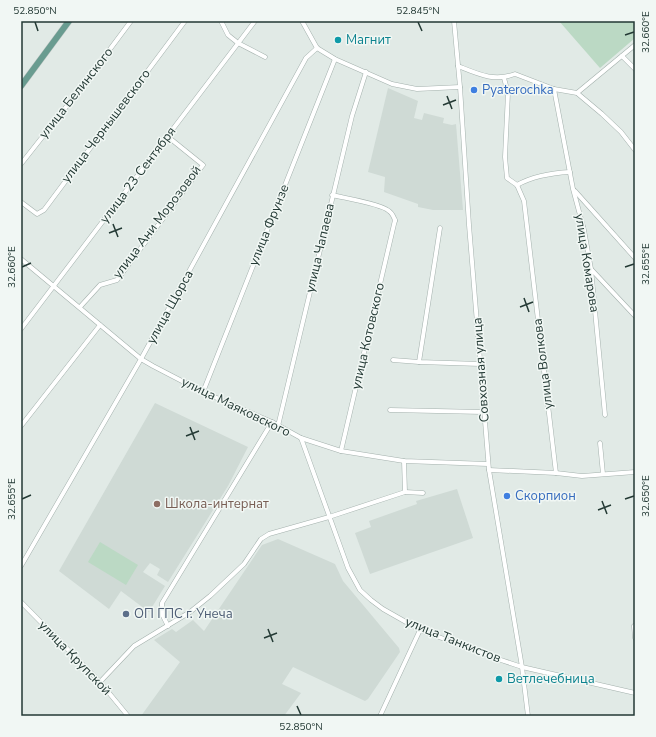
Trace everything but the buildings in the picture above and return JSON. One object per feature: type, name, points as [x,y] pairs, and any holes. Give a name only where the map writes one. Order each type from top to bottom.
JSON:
[{"type":"main road","points":[[21,86],[69,21]]},
{"type":"street","name":"улица Белинского","points":[[21,164],[81,88],[131,21]]},
{"type":"street","name":"улица Чернышевского","points":[[21,202],[37,214],[44,210],[185,21]]},
{"type":"street","points":[[221,21],[228,35],[238,43],[265,57]]},
{"type":"street","name":"улица 23 Сентября","points":[[21,329],[255,21]]},
{"type":"street","points":[[302,21],[317,48],[335,59],[392,84],[417,90],[460,87]]},
{"type":"street","name":"Совхозная улица","points":[[454,21],[488,464],[522,667],[528,716]]},
{"type":"street","points":[[577,93],[635,45]]},
{"type":"street","name":"улица Щорса","points":[[21,566],[141,359],[306,58],[317,48]]},
{"type":"street","points":[[622,56],[635,69]]},
{"type":"street","name":"улица Фрунзе","points":[[203,392],[335,59]]},
{"type":"street","points":[[458,66],[484,76],[504,78],[515,74],[554,89],[577,93],[621,132],[635,150]]},
{"type":"street","name":"улица Чапаева","points":[[278,426],[332,195],[352,116],[366,72]]},
{"type":"street","name":"улица Волкова","points":[[504,78],[508,94],[505,156],[507,178],[517,185],[524,201],[556,473]]},
{"type":"street","name":"улица Комарова","points":[[554,89],[573,189],[584,230],[591,269],[605,415]]},
{"type":"street","name":"улица Ани Морозовой","points":[[80,307],[100,285],[117,280],[203,165],[167,136]]},
{"type":"street","points":[[517,185],[552,173],[570,172]]},
{"type":"street","points":[[573,189],[635,258]]},
{"type":"street","name":"улица Котовского","points":[[332,195],[379,205],[388,210],[395,221],[341,451]]},
{"type":"street","points":[[419,362],[440,228]]},
{"type":"street","name":"улица Маяковского","points":[[21,259],[141,359],[203,392],[272,422],[301,438],[341,451],[404,461],[488,464]]},
{"type":"street","points":[[591,269],[635,316]]},
{"type":"street","points":[[21,426],[100,324]]},
{"type":"street","points":[[393,360],[480,364]]},
{"type":"street","points":[[390,410],[483,412]]},
{"type":"street","points":[[168,626],[162,614],[162,603],[272,422]]},
{"type":"street","name":"улица Танкистов","points":[[301,438],[348,568],[360,590],[371,600],[383,609],[420,630],[522,667],[635,693]]},
{"type":"street","points":[[600,443],[603,474]]},
{"type":"street","points":[[404,461],[405,492]]},
{"type":"street","points":[[489,470],[556,473],[582,476],[635,472]]},
{"type":"street","points":[[100,682],[134,646],[190,612],[210,596],[244,564],[261,539],[269,534],[329,517],[405,492],[423,493]]},
{"type":"street","name":"улица Крупской","points":[[21,602],[100,682],[128,716]]},
{"type":"street","points":[[634,626],[635,638]]},
{"type":"street","points":[[380,716],[420,630]]},
{"type":"shaded area","points":[[388,88],[418,101],[414,118],[422,120],[424,113],[444,118],[443,123],[452,125],[456,124],[463,210],[433,210],[418,207],[418,204],[384,192],[385,177],[368,172]]},
{"type":"shaded area","name":"Школа-интернат","points":[[155,403],[248,447],[228,486],[168,582],[157,575],[160,569],[150,563],[143,572],[165,586],[149,612],[121,591],[109,609],[59,571]]},
{"type":"shaded area","points":[[457,489],[473,538],[370,574],[355,533],[371,527],[369,521],[417,504],[416,501]]},
{"type":"shaded area","points":[[278,539],[335,564],[343,581],[399,648],[400,652],[368,699],[365,701],[293,667],[282,684],[301,693],[284,716],[141,716],[180,662],[154,640],[172,629],[176,632],[193,620],[204,631],[262,545]]},
{"type":"green space","points":[[559,21],[635,21],[635,38],[600,68]]},
{"type":"green space","points":[[100,542],[138,565],[126,585],[88,562]]},
{"type":"place","name":"Магнит","points":[[338,40]]},
{"type":"place","name":"Pyaterochka","points":[[474,90]]},
{"type":"place","name":"Скорпион","points":[[507,496]]},
{"type":"place","name":"Школа-интернат","points":[[157,504]]},
{"type":"place","name":"ОП ГПС г. Унеча","points":[[126,614]]},
{"type":"place","name":"Ветлечебница","points":[[499,679]]}]
